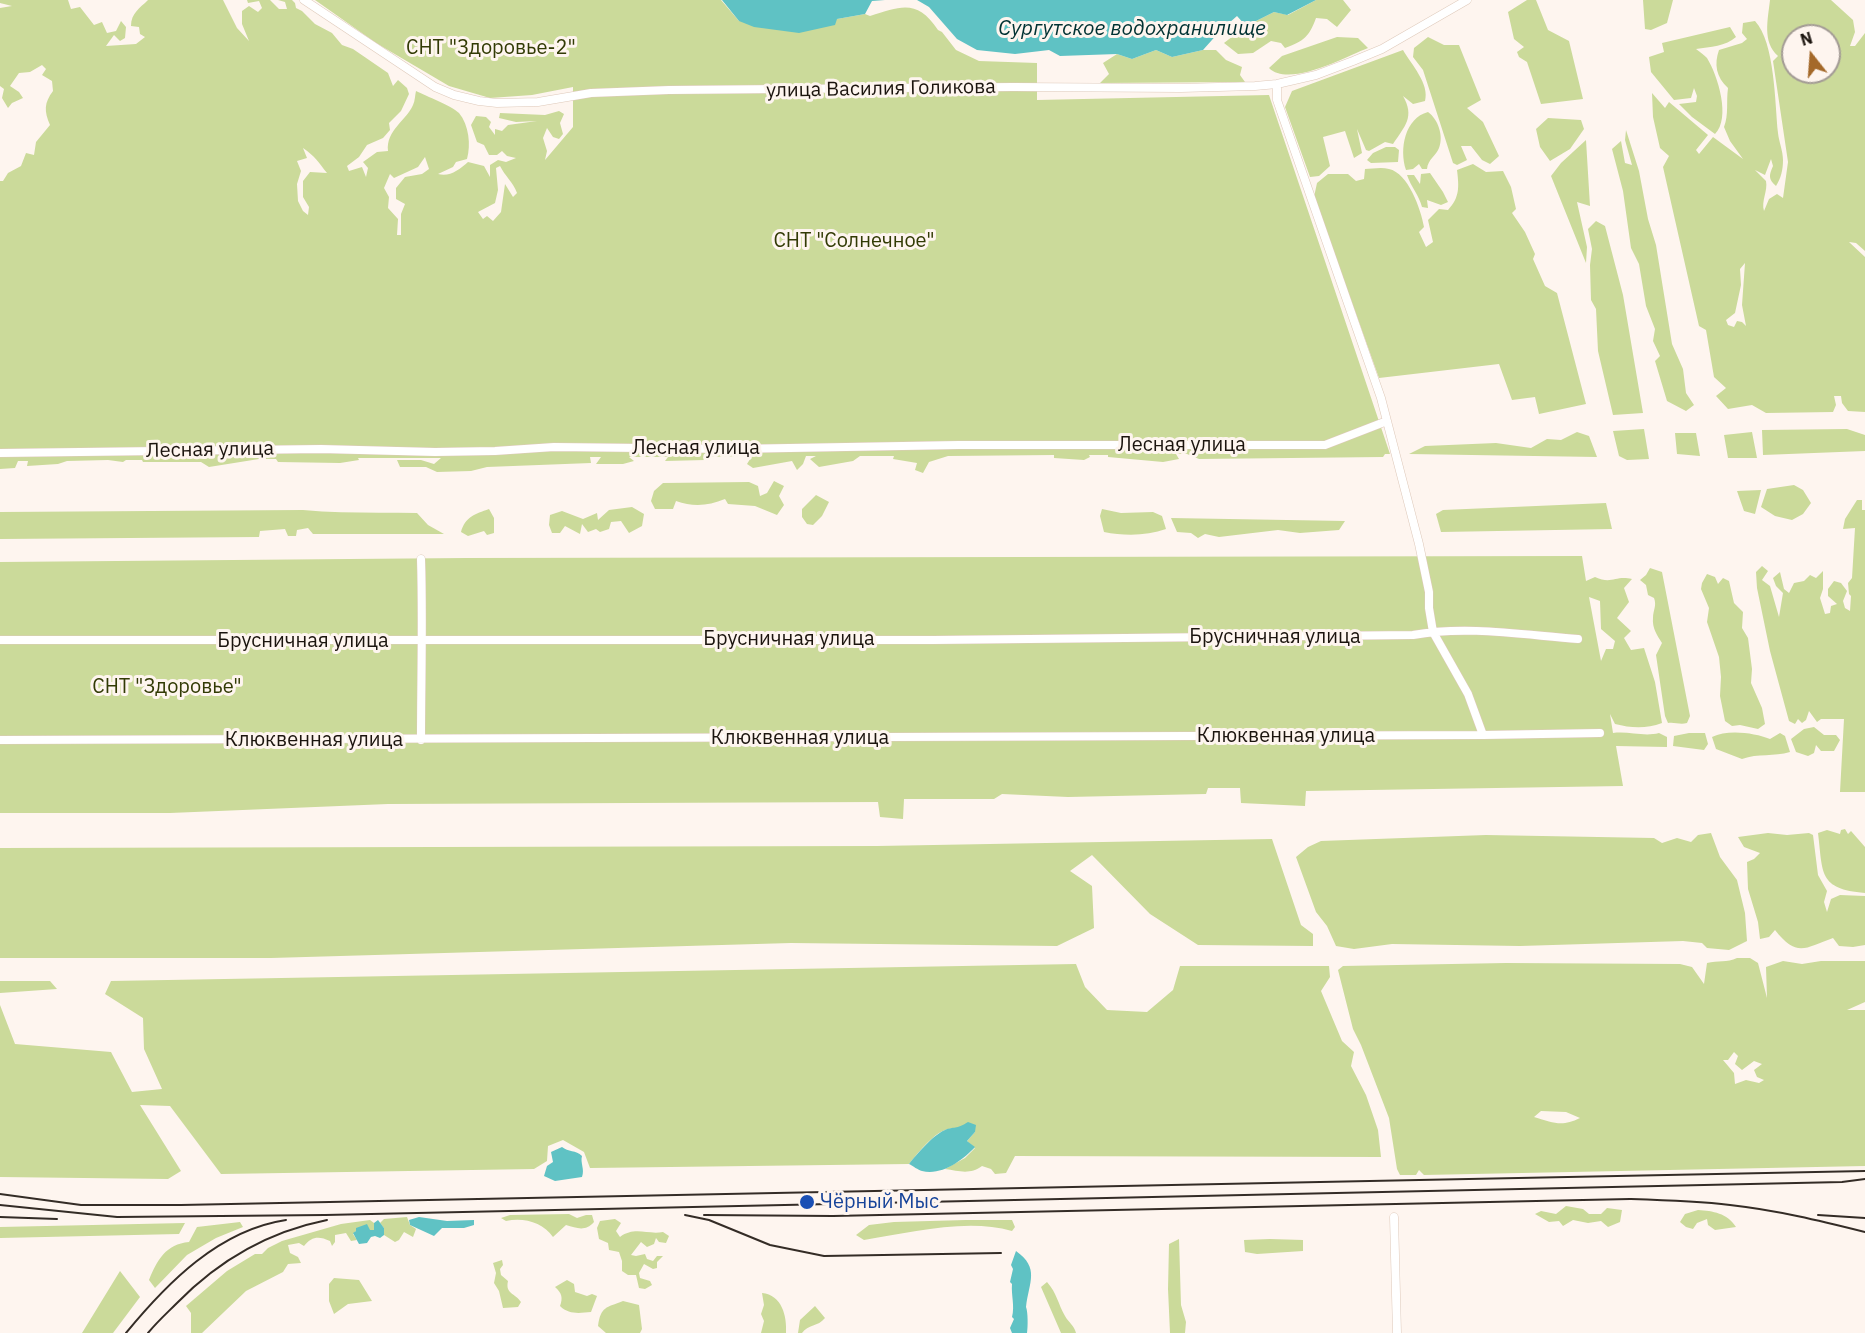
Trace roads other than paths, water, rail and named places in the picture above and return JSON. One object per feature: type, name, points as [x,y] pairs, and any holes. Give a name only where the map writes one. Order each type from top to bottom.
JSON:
[{"type":"street","name":"улица Василия Голикова","points":[[304,0],[435,87],[454,95],[479,101],[538,102],[591,93],[669,90],[1181,88],[1277,84],[1316,75],[1382,49],[1467,0]]},
{"type":"street","points":[[1277,84],[1276,100],[1381,398],[1419,544],[1429,592],[1433,632],[1468,694],[1483,735]]},
{"type":"street","name":"Лесная улица","points":[[0,453],[321,449],[435,452],[554,447],[733,449],[959,445],[1325,445],[1387,421]]},
{"type":"street","points":[[421,559],[423,614],[421,740]]},
{"type":"street","name":"Брусничная улица","points":[[0,640],[945,640],[1361,636],[1413,635],[1433,632],[1476,632],[1578,639]]},
{"type":"street","name":"Клюквенная улица","points":[[0,740],[421,740],[1600,733]]},
{"type":"street","points":[[1394,1217],[1397,1333]]},
{"type":"water","points":[[722,0],[885,0],[872,1],[865,14],[837,19],[835,25],[799,33],[754,27],[739,21]]},
{"type":"water","name":"Сургутское водохранилище","points":[[917,0],[1316,0],[1287,15],[1274,12],[1246,26],[1237,16],[1203,50],[1172,57],[1156,50],[1132,59],[1117,54],[1060,56],[1049,50],[1015,54],[977,50],[957,39],[929,7]]},
{"type":"water","points":[[968,1122],[976,1125],[975,1132],[967,1141],[975,1147],[958,1162],[944,1169],[930,1172],[909,1164],[940,1132]]},
{"type":"water","points":[[562,1147],[582,1156],[582,1177],[555,1181],[544,1176],[547,1166],[553,1162],[551,1152]]},
{"type":"water","points":[[419,1217],[447,1221],[474,1220],[474,1225],[464,1228],[442,1228],[434,1236],[410,1225],[409,1220]]},
{"type":"water","points":[[378,1220],[384,1228],[384,1235],[380,1238],[371,1237],[367,1243],[359,1244],[353,1233],[356,1228],[367,1224],[370,1230],[374,1230],[374,1223]]},
{"type":"water","points":[[1016,1251],[1028,1263],[1031,1270],[1026,1307],[1027,1333],[1012,1333],[1010,1328],[1014,1319],[1010,1282],[1013,1269],[1011,1265]]},
{"type":"railway","points":[[0,1194],[81,1205],[181,1205],[1865,1171]]},
{"type":"railway","points":[[0,1205],[117,1217],[325,1215],[1842,1182],[1865,1179]]},
{"type":"railway","points":[[704,1215],[833,1216],[1630,1199],[1747,1207],[1865,1232]]},
{"type":"railway","points":[[685,1215],[709,1220],[770,1245],[824,1256],[1001,1253]]},
{"type":"railway","points":[[1818,1215],[1865,1218]]},
{"type":"railway","points":[[0,1217],[57,1219]]},
{"type":"railway","points":[[126,1333],[159,1296],[196,1261],[238,1235],[286,1220]]},
{"type":"railway","points":[[148,1333],[193,1288],[227,1261],[264,1240],[305,1225],[327,1220]]},
{"type":"place","name":"Чёрный Мыс","points":[[807,1202]]},
{"type":"park label","name":"СНТ \"Здоровье-2\"","points":[[491,48]]},
{"type":"park label","name":"СНТ \"Солнечное\"","points":[[854,241]]},
{"type":"park label","name":"СНТ \"Здоровье\"","points":[[167,687]]}]
